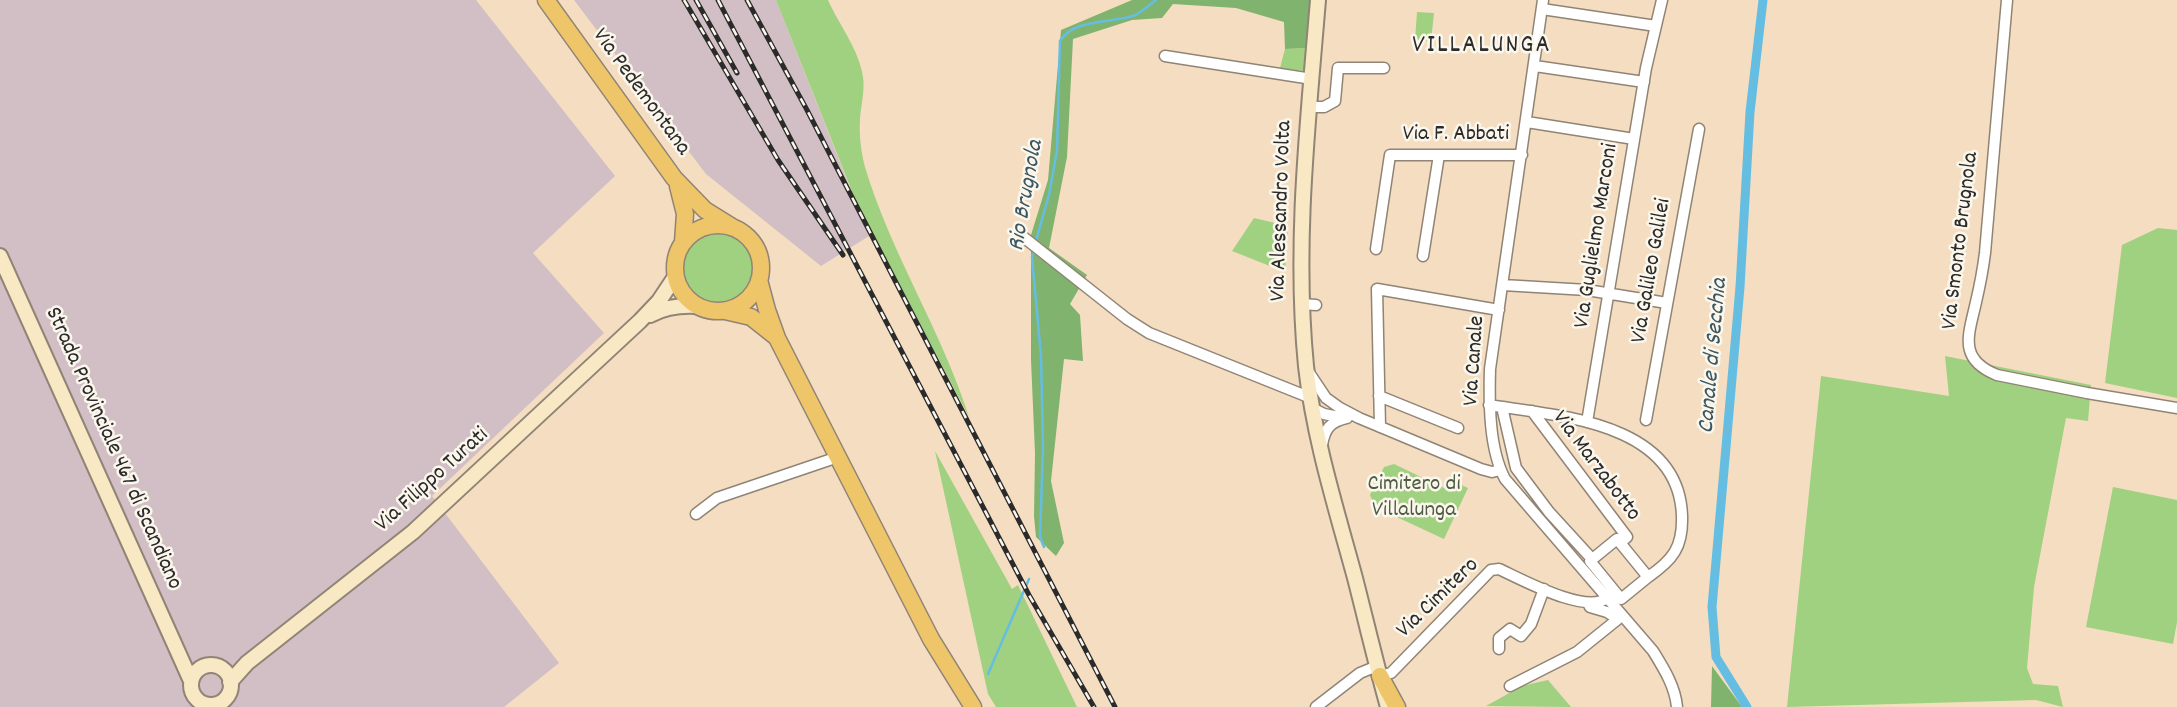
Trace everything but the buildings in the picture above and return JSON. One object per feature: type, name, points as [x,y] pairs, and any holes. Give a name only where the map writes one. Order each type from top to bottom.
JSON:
[{"type":"main road","name":"Via Pedemontana","points":[[546,0],[674,178]]},
{"type":"main road","name":"Via Alessandro Volta","points":[[1318,0],[1300,246],[1309,305],[1307,368],[1324,470],[1388,707]]},
{"type":"main road","points":[[674,178],[705,210],[743,233],[757,249],[760,280],[777,338],[936,648],[973,707]]},
{"type":"main road","points":[[674,178],[680,190],[685,214],[683,242]]},
{"type":"main road","points":[[696,306],[687,298],[675,277],[675,259],[683,242],[693,232],[706,226],[734,228]]},
{"type":"main road","name":"Strada Provinciale 467 di Scandiano","points":[[0,256],[191,681]]},
{"type":"main road","points":[[640,321],[659,301],[675,277]]},
{"type":"main road","points":[[724,311],[746,300],[760,280]]},
{"type":"main road","points":[[640,321],[662,309],[682,305],[696,306],[751,317],[777,338]]},
{"type":"main road","name":"Via Filippo Turati","points":[[227,676],[413,532],[640,321]]},
{"type":"main road","points":[[184,661],[202,667],[213,666],[227,676],[229,693],[214,705],[196,698],[192,693],[191,681],[202,667]]},
{"type":"main road","points":[[1378,671],[1397,707]]},
{"type":"street","name":"Via Guglielmo Marconi","points":[[1587,422],[1634,139],[1661,0]]},
{"type":"street","name":"Via Smonto Brugnola","points":[[2007,0],[1985,253],[1969,326],[1969,350],[1977,363],[1997,375],[2177,408]]},
{"type":"street","points":[[1543,5],[1656,26]]},
{"type":"street","name":"Via Canale","points":[[1543,5],[1490,369],[1489,405],[1500,470],[1541,523],[1592,567]]},
{"type":"street","points":[[1165,56],[1312,79]]},
{"type":"street","points":[[1535,66],[1644,82]]},
{"type":"street","points":[[1310,107],[1324,107],[1335,102],[1338,68],[1384,68]]},
{"type":"street","points":[[1527,122],[1634,139]]},
{"type":"street","name":"Via Galileo Galilei","points":[[1646,420],[1699,129]]},
{"type":"street","name":"Via F. Abbati","points":[[1376,249],[1390,155],[1522,155]]},
{"type":"street","points":[[1423,256],[1439,155]]},
{"type":"street","points":[[1022,236],[1127,319],[1149,333],[1311,403],[1340,408]]},
{"type":"street","points":[[1503,285],[1587,290],[1667,303]]},
{"type":"street","points":[[1380,427],[1377,289],[1499,310]]},
{"type":"street","points":[[1307,368],[1326,398],[1340,408],[1481,469],[1492,472],[1500,470]]},
{"type":"street","points":[[1379,396],[1458,428]]},
{"type":"street","points":[[1311,403],[1324,414],[1359,418]]},
{"type":"street","points":[[1489,405],[1587,422],[1618,431],[1651,450],[1666,465],[1676,483],[1682,501],[1679,547],[1665,565],[1614,600],[1588,603]]},
{"type":"street","name":"Via Canale","points":[[1502,407],[1516,468],[1592,567]]},
{"type":"street","name":"Via Marzabotto","points":[[1532,411],[1627,537],[1620,543]]},
{"type":"street","points":[[1324,470],[1324,431],[1330,424],[1347,418]]},
{"type":"street","points":[[696,514],[717,498],[838,457]]},
{"type":"street","points":[[1648,577],[1617,539],[1592,567],[1667,674],[1677,707]]},
{"type":"street","name":"Via Cimitero","points":[[1378,671],[1391,673],[1491,570],[1499,569],[1544,589],[1588,603],[1590,607],[1607,612],[1618,619],[1577,652],[1510,686]]},
{"type":"street","points":[[1499,649],[1499,638],[1510,629],[1521,636],[1526,630],[1544,589]]},
{"type":"street","points":[[1316,707],[1360,673],[1378,671]]},
{"type":"shaded area","points":[[0,0],[476,0],[615,176],[533,253],[604,333],[432,496],[559,663],[504,707],[0,707]]},
{"type":"shaded area","points":[[574,0],[776,0],[869,236],[821,266],[706,174]]},
{"type":"green space","points":[[776,0],[828,0],[853,47],[863,77],[860,131],[865,167],[888,231],[945,354],[969,417],[857,204]]},
{"type":"green space","points":[[1132,0],[1311,0],[1307,48],[1285,49],[1284,22],[1236,8],[1173,4],[1162,18],[1132,20],[1073,39],[1067,157],[1049,248],[1087,275],[1070,304],[1080,315],[1083,361],[1064,359],[1051,481],[1064,543],[1056,556],[1036,537],[1034,516],[1031,235],[1048,180],[1061,30]]},
{"type":"green space","points":[[1417,12],[1434,13],[1431,41],[1415,40]]},
{"type":"green space","points":[[1307,48],[1305,71],[1280,68],[1285,49]]},
{"type":"green space","points":[[1254,218],[1288,226],[1285,272],[1232,251]]},
{"type":"green space","points":[[2158,228],[2177,230],[2177,398],[2105,383],[2122,245]]},
{"type":"green space","points":[[717,232],[737,238],[747,248],[753,268],[747,288],[737,298],[717,304],[697,298],[687,288],[681,268],[687,248],[697,238]]},
{"type":"green space","points":[[1945,356],[2091,385],[2088,421],[2066,418],[2034,587],[2027,668],[2033,684],[2058,686],[2063,707],[2036,700],[1787,707],[1821,376],[1949,396]]},
{"type":"green space","points":[[935,451],[1012,589],[1018,585],[1077,707],[996,707],[988,694]]},
{"type":"green space","name":"Cimitero di Villalunga","points":[[1394,464],[1444,488],[1448,479],[1468,488],[1444,539],[1375,507],[1370,495],[1384,467]]},
{"type":"green space","points":[[2113,487],[2177,500],[2177,622],[2173,644],[2086,627]]},
{"type":"green space","points":[[1712,666],[1742,707],[1711,707]]},
{"type":"green space","points":[[1548,680],[1571,707],[1486,706],[1522,686]]},
{"type":"waterway","name":"Rio Brugnola","points":[[1035,244],[1049,195],[1057,150],[1060,41],[1066,34],[1083,25],[1133,16],[1156,0]]},
{"type":"waterway","name":"Canale di Secchia","points":[[1747,707],[1716,657],[1712,607],[1740,287],[1750,112],[1763,0]]},
{"type":"waterway","name":"Rio Brugnola","points":[[1034,251],[1032,257],[1041,356],[1043,447],[1040,537],[1044,547]]},
{"type":"waterway","name":"Rio Brugnola","points":[[988,674],[1029,579]]},
{"type":"railway","points":[[684,0],[778,160],[843,255]]},
{"type":"railway","points":[[696,0],[737,73]]},
{"type":"railway","points":[[718,0],[1029,595],[1094,707]]},
{"type":"railway","points":[[747,0],[807,110],[1115,707]]},
{"type":"district","name":"VILLALUNGA","points":[[1482,47]]}]
